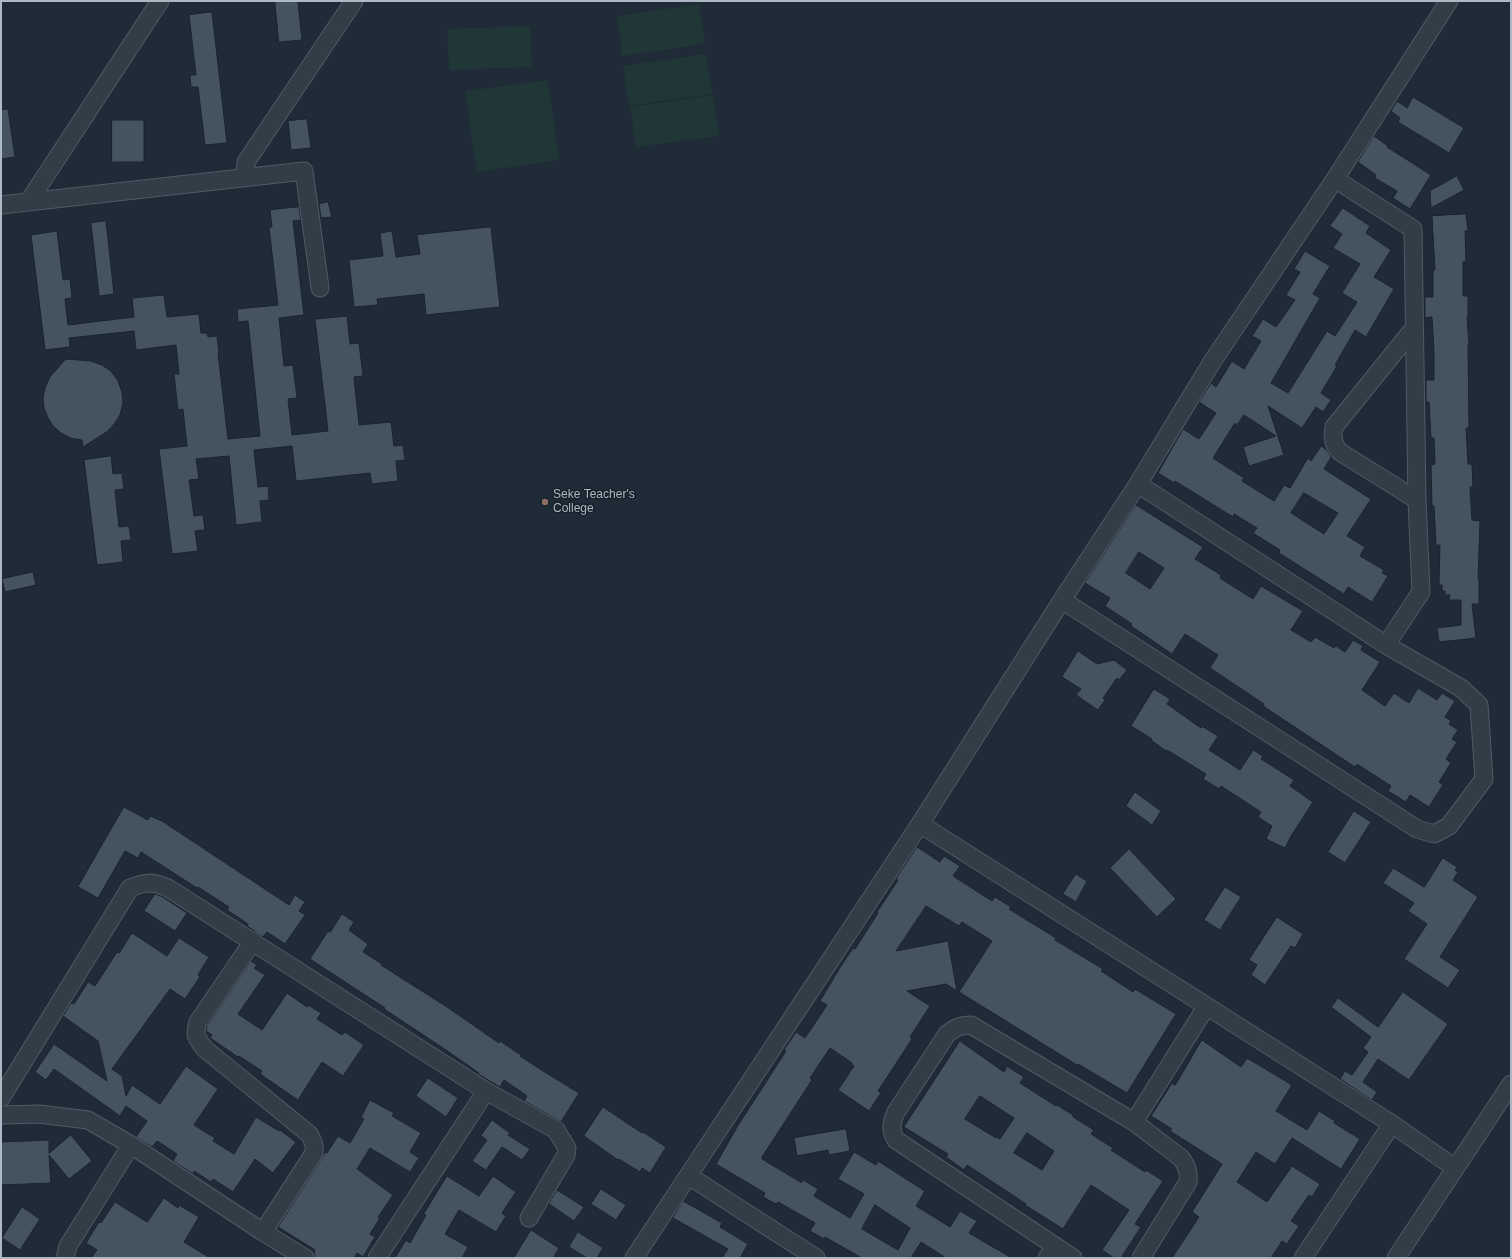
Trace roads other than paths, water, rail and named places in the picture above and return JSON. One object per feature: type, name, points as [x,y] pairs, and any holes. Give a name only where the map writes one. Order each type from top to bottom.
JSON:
[{"type":"street","points":[[29,201],[160,1]]},
{"type":"street","points":[[245,177],[246,162],[354,1]]},
{"type":"street","points":[[634,1258],[690,1176],[920,824],[1062,600],[1138,484],[1212,362],[1335,179],[1449,1]]},
{"type":"street","points":[[1,205],[304,171],[320,288]]},
{"type":"street","points":[[1335,179],[1412,229],[1417,500],[1421,592],[1386,645]]},
{"type":"street","points":[[1414,328],[1334,427],[1332,437],[1335,447],[1340,452],[1417,500]]},
{"type":"street","points":[[1062,600],[1417,829],[1434,834],[1450,826],[1484,779],[1479,705],[1461,688],[1386,645],[1138,484]]},
{"type":"street","points":[[920,824],[1392,1124],[1455,1168]]},
{"type":"street","points":[[1,1098],[130,888],[142,884],[156,883],[168,888],[253,941],[486,1091],[556,1130],[567,1148],[566,1155],[529,1218]]},
{"type":"street","points":[[253,941],[198,1022],[195,1030],[197,1039],[205,1049],[309,1134],[313,1140],[315,1146],[314,1153],[263,1232]]},
{"type":"street","points":[[1134,1122],[1206,1007]]},
{"type":"street","points":[[1073,1258],[1051,1252],[900,1144],[892,1133],[891,1124],[896,1112],[947,1034],[961,1025],[971,1025],[1134,1122],[1181,1158],[1188,1173],[1188,1182],[1141,1258]]},
{"type":"street","points":[[1396,1258],[1511,1084]]},
{"type":"street","points":[[377,1258],[486,1091]]},
{"type":"street","points":[[1,1115],[39,1114],[88,1120],[131,1145],[305,1258]]},
{"type":"street","points":[[1303,1258],[1392,1124]]},
{"type":"street","points":[[65,1258],[68,1246],[131,1145]]},
{"type":"street","points":[[690,1176],[816,1258]]},
{"type":"place","name":"Seke Teacher's College","points":[[545,502]]}]
